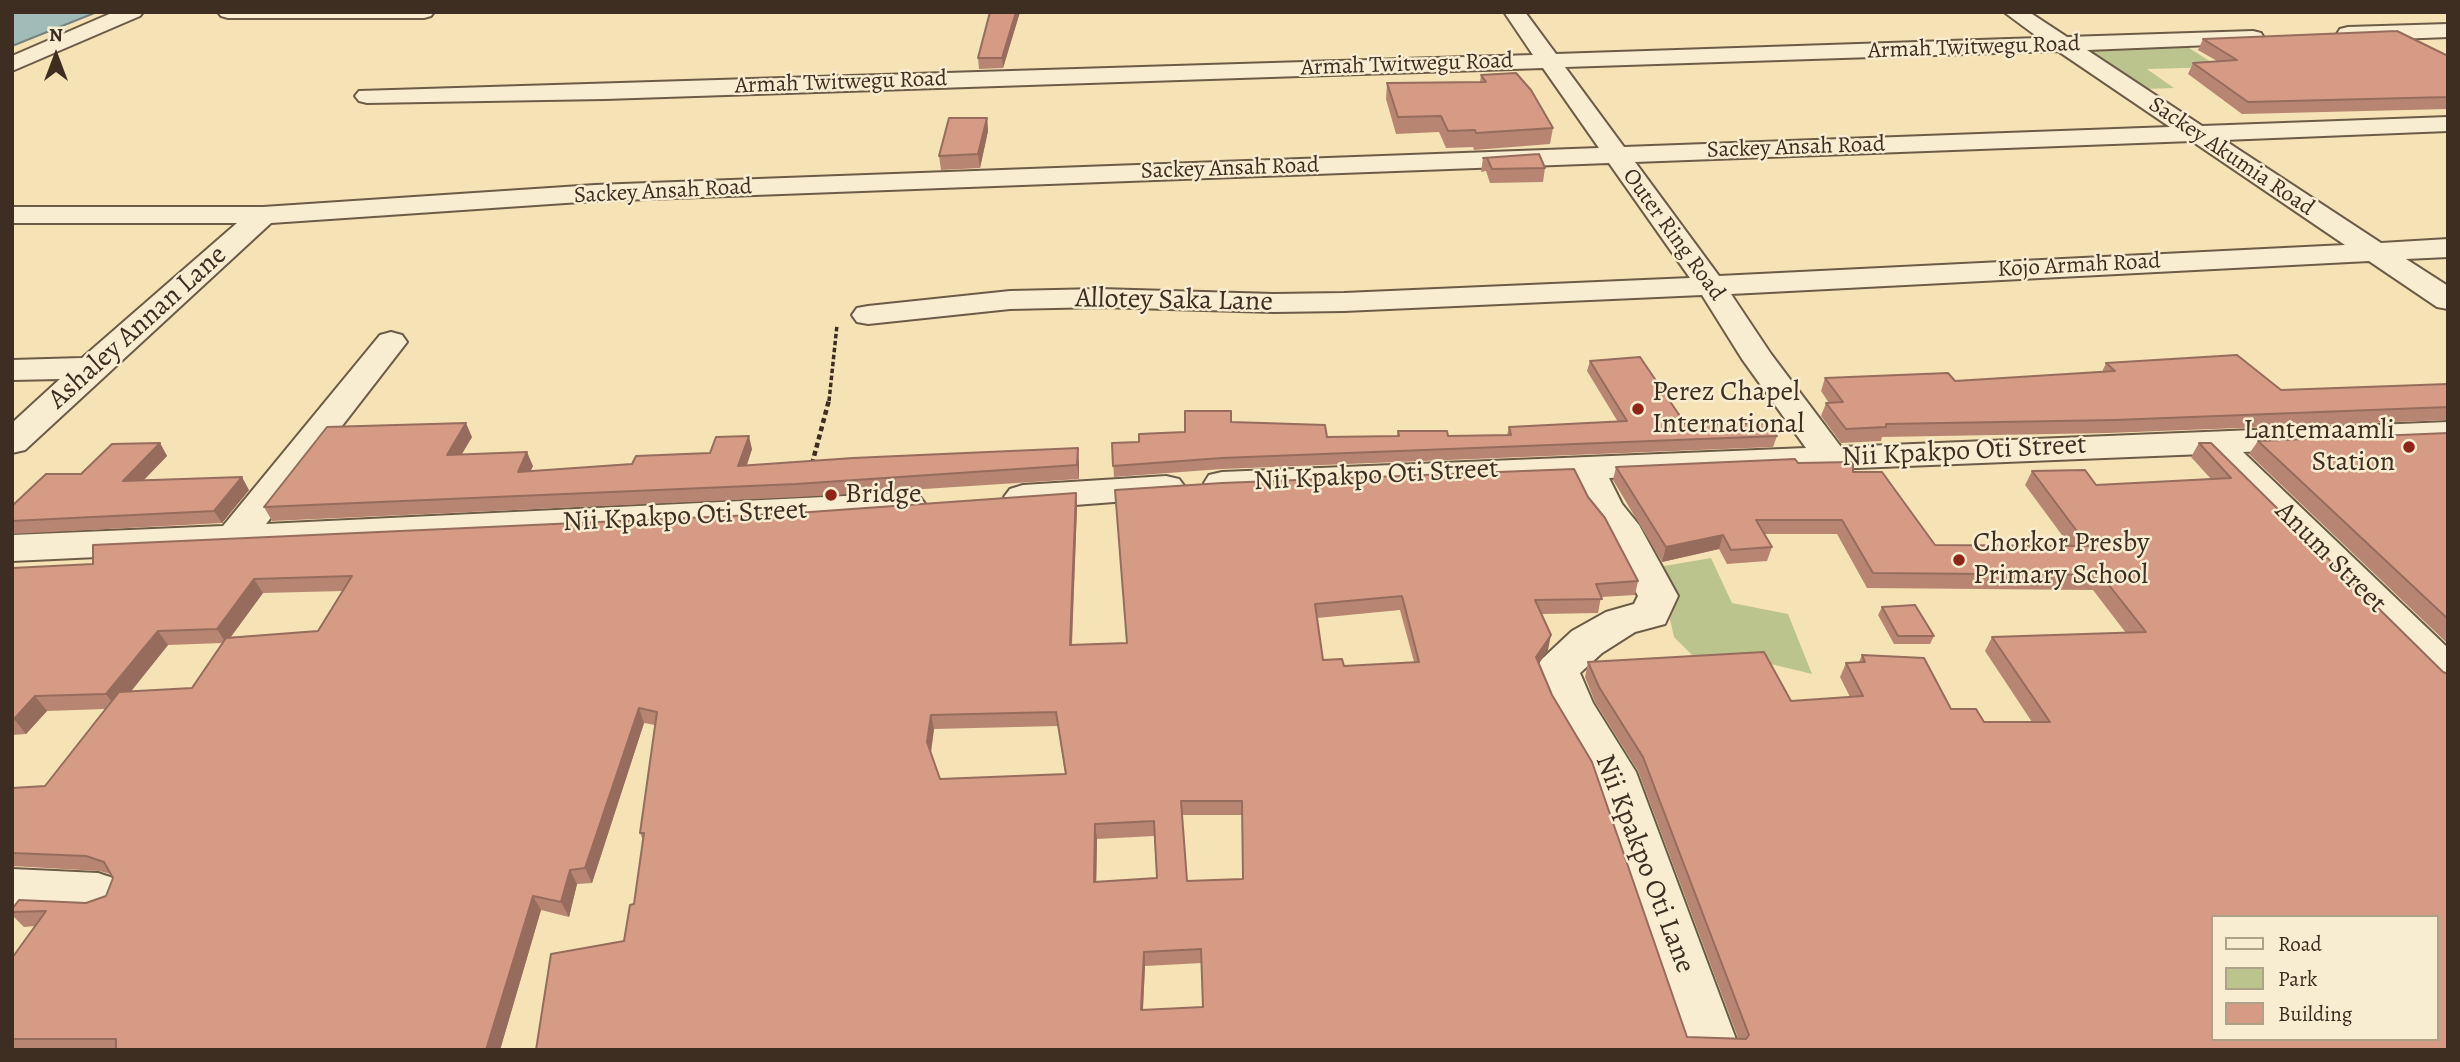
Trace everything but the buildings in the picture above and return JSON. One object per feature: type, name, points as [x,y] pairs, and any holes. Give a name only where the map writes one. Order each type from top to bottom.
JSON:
[{"type":"street","points":[[12,64],[133,12]]},
{"type":"street","points":[[228,12],[424,12]]},
{"type":"street","name":"Outer Ring Road","points":[[1514,12],[1711,286],[1758,359],[1830,458]]},
{"type":"street","name":"Sackey Akumia Road","points":[[2014,12],[2448,300]]},
{"type":"street","points":[[2324,35],[2448,30]]},
{"type":"street","name":"Armah Twitwegu Road","points":[[367,96],[605,92],[2269,37]]},
{"type":"street","name":"Sackey Ansah Road","points":[[12,215],[263,215],[609,193],[2448,124]]},
{"type":"street","name":"Ashaley Annan Lane","points":[[12,442],[263,215]]},
{"type":"street","name":"Kojo Armah Road","points":[[1711,286],[2448,248]]},
{"type":"street","name":"Allotey Saka Lane","points":[[868,314],[1010,300],[1099,298],[1330,302],[1711,286]]},
{"type":"street","points":[[235,537],[391,342]]},
{"type":"street","points":[[12,370],[91,368]]},
{"type":"street","name":"Nii Kpakpo Oti Street","points":[[991,499],[1222,483],[2448,433]]},
{"type":"street","name":"Anum Street","points":[[2211,442],[2448,674]]},
{"type":"street","name":"Nii Kpakpo Oti Lane","points":[[1585,467],[1606,510],[1620,525],[1658,596],[1650,614],[1621,622],[1587,642],[1557,670],[1573,708],[1614,772],[1713,1050]]},
{"type":"street","name":"Nii Kpakpo Oti Street","points":[[12,548],[800,512],[936,503]]},
{"type":"street","points":[[12,890],[98,894]]},
{"type":"path","points":[[800,512],[832,388],[838,317],[868,314]]},
{"type":"green space","points":[[2186,46],[2219,67],[2147,69],[2174,88],[2144,89],[2085,49]]},
{"type":"green space","points":[[1711,558],[1732,603],[1788,614],[1812,674],[1726,653],[1699,662],[1674,637],[1658,567]]},
{"type":"water","points":[[12,12],[97,12],[12,46]]},
{"type":"place","name":"Perez Chapel International","points":[[1638,409]]},
{"type":"place","name":"Lantemaamli Station","points":[[2409,447]]},
{"type":"place","name":"Bridge","points":[[831,495]]},
{"type":"place","name":"Chorkor Presby Primary School","points":[[1959,560]]}]
